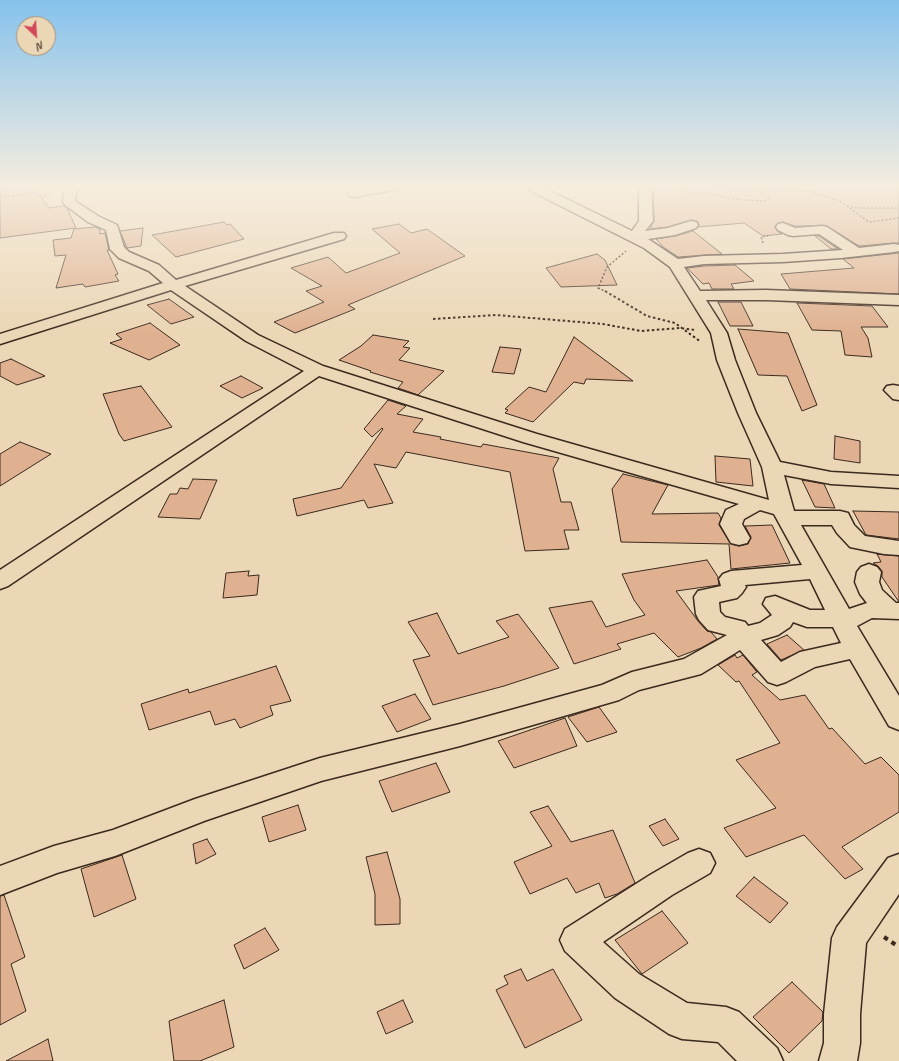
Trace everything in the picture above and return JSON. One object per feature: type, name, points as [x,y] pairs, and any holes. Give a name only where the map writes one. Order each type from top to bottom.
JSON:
[{"type":"street","points":[[114,236],[117,249],[124,255],[154,268],[173,285],[252,338],[317,370],[530,438],[758,503],[784,514],[840,518],[845,528],[858,542],[899,548]]},
{"type":"street","points":[[0,339],[173,285],[339,236]]},
{"type":"street","points":[[630,236],[641,241],[675,264],[697,296],[719,333],[726,360],[747,413],[772,467],[784,514],[817,571],[857,649],[899,719]]},
{"type":"street","points":[[641,241],[642,236]]},
{"type":"street","points":[[641,241],[659,236]]},
{"type":"street","points":[[831,236],[856,252]]},
{"type":"street","points":[[675,264],[704,260],[783,258],[894,248]]},
{"type":"street","points":[[697,296],[766,295],[899,300]]},
{"type":"street","points":[[0,581],[317,370]]},
{"type":"street","points":[[772,467],[832,478],[899,482]]},
{"type":"street","points":[[739,538],[731,524],[734,515],[758,503]]},
{"type":"street","points":[[817,571],[730,579],[734,587],[729,592],[706,597],[708,614],[717,624],[736,628],[777,675],[809,659],[857,649]]},
{"type":"street","points":[[869,572],[867,582],[872,594],[894,610]]},
{"type":"street","points":[[0,881],[54,860],[115,843],[195,812],[320,770],[460,735],[610,693],[632,682],[692,667],[743,637],[769,629],[781,621],[785,615],[778,607],[791,611],[807,619],[842,620],[870,610],[894,610]]},
{"type":"street","points":[[699,863],[661,885],[577,940],[627,986],[682,1021],[726,1025],[764,1061]]},
{"type":"street","points":[[838,1061],[842,1043],[842,1014],[849,938],[899,868]]},
{"type":"path","points":[[641,241],[631,247],[607,267],[598,288],[617,297],[647,316],[675,323],[726,360]]},
{"type":"path","points":[[433,319],[496,315],[603,324],[642,331],[680,328],[719,333]]},
{"type":"building","points":[[0,236],[19,236],[0,238]]},
{"type":"building","points":[[72,236],[106,236],[109,250],[107,250],[118,274],[115,275],[119,281],[85,287],[83,284],[56,288],[66,255],[55,256],[53,240],[71,238]]},
{"type":"building","points":[[122,236],[142,236],[141,246],[127,248]]},
{"type":"building","points":[[153,236],[241,236],[244,239],[176,257]]},
{"type":"building","points":[[380,236],[436,236],[465,256],[348,305],[355,309],[295,333],[274,322],[324,302],[306,291],[322,286],[291,268],[328,257],[346,273],[400,253]]},
{"type":"building","points":[[675,236],[699,236],[722,254],[678,257],[663,247],[656,239]]},
{"type":"building","points":[[815,236],[819,236],[838,249],[831,249]]},
{"type":"building","points":[[842,236],[899,236],[899,243],[859,246]]},
{"type":"building","points":[[899,253],[899,294],[790,289],[781,274],[854,268],[843,259]]},
{"type":"building","points":[[597,254],[605,260],[617,285],[561,287],[546,268]]},
{"type":"building","points":[[735,265],[754,281],[731,284],[734,289],[712,289],[709,283],[703,284],[687,268],[704,266]]},
{"type":"building","points":[[169,299],[194,317],[171,324],[147,305]]},
{"type":"building","points":[[718,302],[741,302],[753,326],[730,326]]},
{"type":"building","points":[[797,303],[872,306],[888,327],[861,327],[868,338],[872,357],[845,355],[841,331],[812,330]]},
{"type":"building","points":[[150,323],[180,345],[149,360],[110,343],[122,339],[116,334]]},
{"type":"building","points":[[738,329],[788,333],[817,405],[802,411],[787,376],[758,375]]},
{"type":"building","points":[[373,335],[409,341],[403,347],[410,348],[399,360],[444,371],[418,395],[398,388],[403,382],[370,372],[371,371],[339,360],[361,346]]},
{"type":"building","points":[[574,337],[633,381],[586,379],[584,384],[574,382],[533,422],[505,413],[508,410],[505,409],[529,387],[546,392]]},
{"type":"building","points":[[500,347],[521,349],[514,374],[492,372]]},
{"type":"building","points":[[11,359],[45,376],[17,385],[0,376],[0,363]]},
{"type":"building","points":[[241,376],[263,388],[242,398],[220,386]]},
{"type":"building","points":[[141,386],[172,427],[124,441],[119,434],[103,394]]},
{"type":"building","points":[[388,400],[406,406],[397,414],[423,419],[413,432],[481,447],[483,444],[559,458],[553,469],[561,502],[571,502],[579,530],[564,530],[569,549],[525,551],[510,472],[406,452],[396,468],[374,464],[393,503],[368,508],[364,500],[297,516],[293,499],[341,488],[383,429],[382,428],[372,437],[364,429]]},
{"type":"building","points":[[835,436],[860,441],[860,463],[834,459]]},
{"type":"building","points":[[20,442],[51,454],[0,486],[0,454]]},
{"type":"building","points":[[715,456],[750,459],[753,486],[716,482]]},
{"type":"building","points":[[623,474],[668,485],[652,514],[718,513],[721,518],[719,525],[731,544],[739,546],[748,544],[751,537],[745,526],[772,525],[790,563],[731,569],[729,544],[621,542],[612,489]]},
{"type":"building","points":[[193,479],[217,480],[200,519],[158,517],[170,494],[177,494],[180,488],[188,489]]},
{"type":"building","points":[[802,480],[824,484],[835,508],[815,507]]},
{"type":"building","points":[[853,511],[899,512],[899,539],[866,535]]},
{"type":"building","points":[[877,554],[899,556],[899,602],[882,577],[882,571],[873,563],[881,562]]},
{"type":"building","points":[[707,560],[718,577],[719,585],[676,591],[698,621],[717,639],[701,648],[678,657],[654,633],[617,644],[621,649],[574,664],[549,608],[592,601],[606,627],[645,615],[634,600],[622,574]]},
{"type":"building","points":[[249,571],[248,576],[259,575],[257,595],[223,598],[226,573]]},
{"type":"building","points":[[437,613],[458,654],[509,637],[496,621],[518,614],[559,668],[504,686],[433,705],[413,660],[430,656],[408,622]]},
{"type":"building","points":[[787,635],[804,650],[781,660],[767,644]]},
{"type":"building","points":[[735,655],[737,658],[743,655],[757,672],[752,675],[780,700],[805,695],[829,729],[832,728],[865,764],[881,757],[899,775],[899,812],[842,847],[863,869],[845,879],[804,835],[746,857],[724,828],[776,808],[736,760],[780,743],[739,681],[736,682],[718,665]]},
{"type":"building","points":[[276,666],[291,701],[270,706],[273,715],[240,728],[235,719],[215,725],[210,711],[149,730],[141,704],[188,689],[189,693]]},
{"type":"building","points":[[415,694],[431,719],[397,732],[382,706]]},
{"type":"building","points":[[599,707],[617,732],[587,742],[568,717]]},
{"type":"building","points":[[565,718],[577,746],[514,768],[498,741]]},
{"type":"building","points":[[436,763],[450,792],[392,812],[379,781]]},
{"type":"building","points":[[298,805],[306,830],[269,842],[262,817]]},
{"type":"building","points":[[548,806],[571,842],[613,830],[635,883],[617,894],[605,898],[599,883],[576,893],[567,878],[530,894],[514,862],[552,846],[530,812]]},
{"type":"building","points":[[665,819],[679,839],[663,846],[649,826]]},
{"type":"building","points":[[207,839],[216,854],[196,864],[193,844]]},
{"type":"building","points":[[387,852],[400,899],[400,924],[375,925],[375,894],[366,857]]},
{"type":"building","points":[[122,855],[136,899],[94,917],[81,869]]},
{"type":"building","points":[[754,877],[788,903],[770,923],[736,896]]},
{"type":"building","points":[[4,895],[25,957],[11,964],[26,1011],[0,1025],[0,896]]},
{"type":"building","points":[[662,911],[688,943],[642,974],[615,940]]},
{"type":"building","points":[[265,928],[279,950],[244,969],[234,945]]},
{"type":"building","points":[[521,969],[527,981],[553,969],[582,1020],[525,1048],[496,990],[508,984],[504,976]]},
{"type":"building","points":[[792,982],[823,1012],[822,1021],[789,1053],[753,1017]]},
{"type":"building","points":[[224,1000],[234,1047],[200,1061],[174,1061],[169,1021]]},
{"type":"building","points":[[403,1000],[413,1022],[386,1034],[377,1012]]},
{"type":"building","points":[[48,1039],[53,1061],[6,1061]]}]
